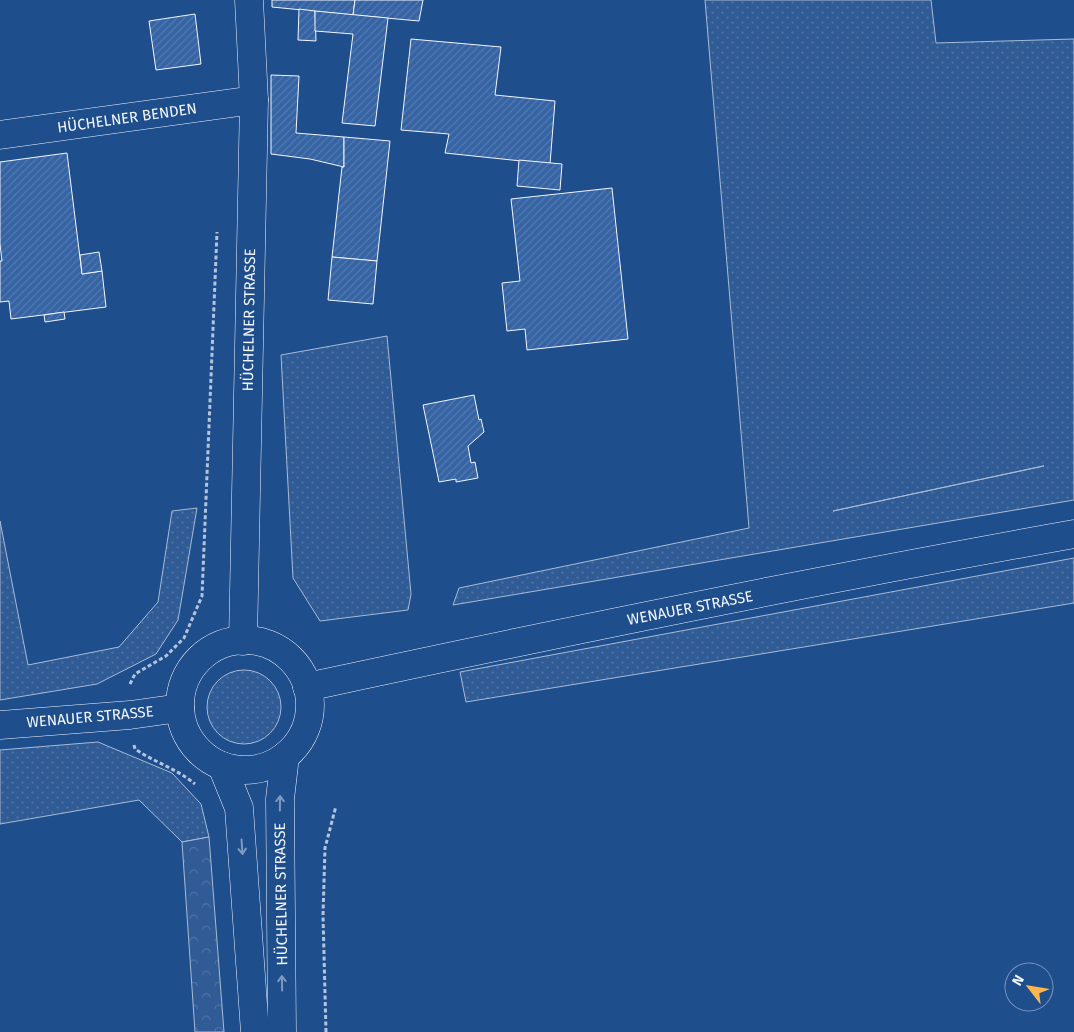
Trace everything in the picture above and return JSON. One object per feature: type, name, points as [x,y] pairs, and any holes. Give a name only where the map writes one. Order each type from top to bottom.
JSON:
[{"type":"street","name":"HÜCHELNER STRASSE","points":[[242,641],[254,100],[249,0]]},
{"type":"street","name":"HÜCHELNER BENDEN","points":[[0,135],[254,100]]},
{"type":"street","name":"WENAUER STRASSE","points":[[307,686],[916,562],[1074,534]]},
{"type":"street","points":[[242,641],[259,642],[276,648],[289,658],[300,671],[307,686],[310,706],[307,725],[298,742],[285,756],[265,767],[244,770],[222,766],[205,757],[192,743],[183,726],[180,708],[182,691],[188,675],[197,661],[210,650],[226,643],[242,641]]},
{"type":"street","name":"WENAUER STRASSE","points":[[0,725],[180,708]]},
{"type":"street","name":"HÜCHELNER STRASSE","points":[[282,1032],[280,799],[285,756]]},
{"type":"street","points":[[222,766],[239,808],[255,1032]]},
{"type":"path","points":[[199,790],[194,783],[171,768],[150,760],[135,749],[130,714],[129,688],[134,674],[166,656],[184,638],[202,596],[218,223]]},
{"type":"path","points":[[326,1032],[323,915],[324,848],[336,806]]},
{"type":"green space","points":[[705,0],[931,0],[936,43],[1074,39],[1074,500],[453,605],[459,588],[749,528]],"holes":[[[1043,466],[1044,466],[833,511]]]},
{"type":"green space","points":[[387,336],[411,594],[408,610],[320,621],[293,578],[281,355]]},
{"type":"green space","points":[[197,508],[178,620],[156,654],[97,684],[0,700],[0,521],[28,665],[119,647],[158,602],[172,511]]},
{"type":"green space","points":[[1074,558],[1074,603],[466,702],[460,672]]},
{"type":"green space","points":[[244,670],[265,676],[275,686],[281,707],[275,728],[265,738],[244,744],[223,738],[213,728],[207,707],[213,686],[223,676]]},
{"type":"green space","points":[[98,742],[172,773],[201,804],[209,837],[182,842],[139,800],[0,824],[0,750]]},
{"type":"green space","points":[[209,837],[224,1032],[195,1032],[182,842]]},
{"type":"building","points":[[272,0],[355,0],[353,15],[272,7]]},
{"type":"building","points":[[355,0],[423,0],[419,21],[353,15]]},
{"type":"building","points":[[299,9],[315,11],[316,41],[298,40]]},
{"type":"building","points":[[315,11],[388,18],[375,126],[342,123],[353,34],[315,31]]},
{"type":"building","points":[[195,14],[201,64],[156,70],[149,21]]},
{"type":"building","points":[[411,39],[501,47],[495,95],[555,101],[550,164],[445,153],[449,134],[401,130]]},
{"type":"building","points":[[271,75],[299,76],[296,133],[344,137],[344,167],[310,159],[271,154]]},
{"type":"building","points":[[344,137],[390,141],[377,261],[332,257],[342,167],[344,167]]},
{"type":"building","points":[[67,153],[82,274],[102,271],[106,307],[11,319],[9,301],[0,302],[0,261],[2,261],[0,244],[0,162]]},
{"type":"building","points":[[519,160],[562,164],[560,190],[517,186]]},
{"type":"building","points":[[612,188],[628,339],[527,350],[525,329],[507,331],[502,283],[520,281],[511,199]]},
{"type":"building","points":[[99,252],[102,271],[82,274],[80,255]]},
{"type":"building","points":[[332,257],[377,261],[373,304],[328,300]]},
{"type":"building","points":[[64,312],[65,319],[45,322],[44,315]]},
{"type":"building","points":[[474,395],[479,420],[481,419],[484,432],[468,446],[471,463],[475,462],[478,478],[456,482],[456,479],[439,482],[423,405]]}]
